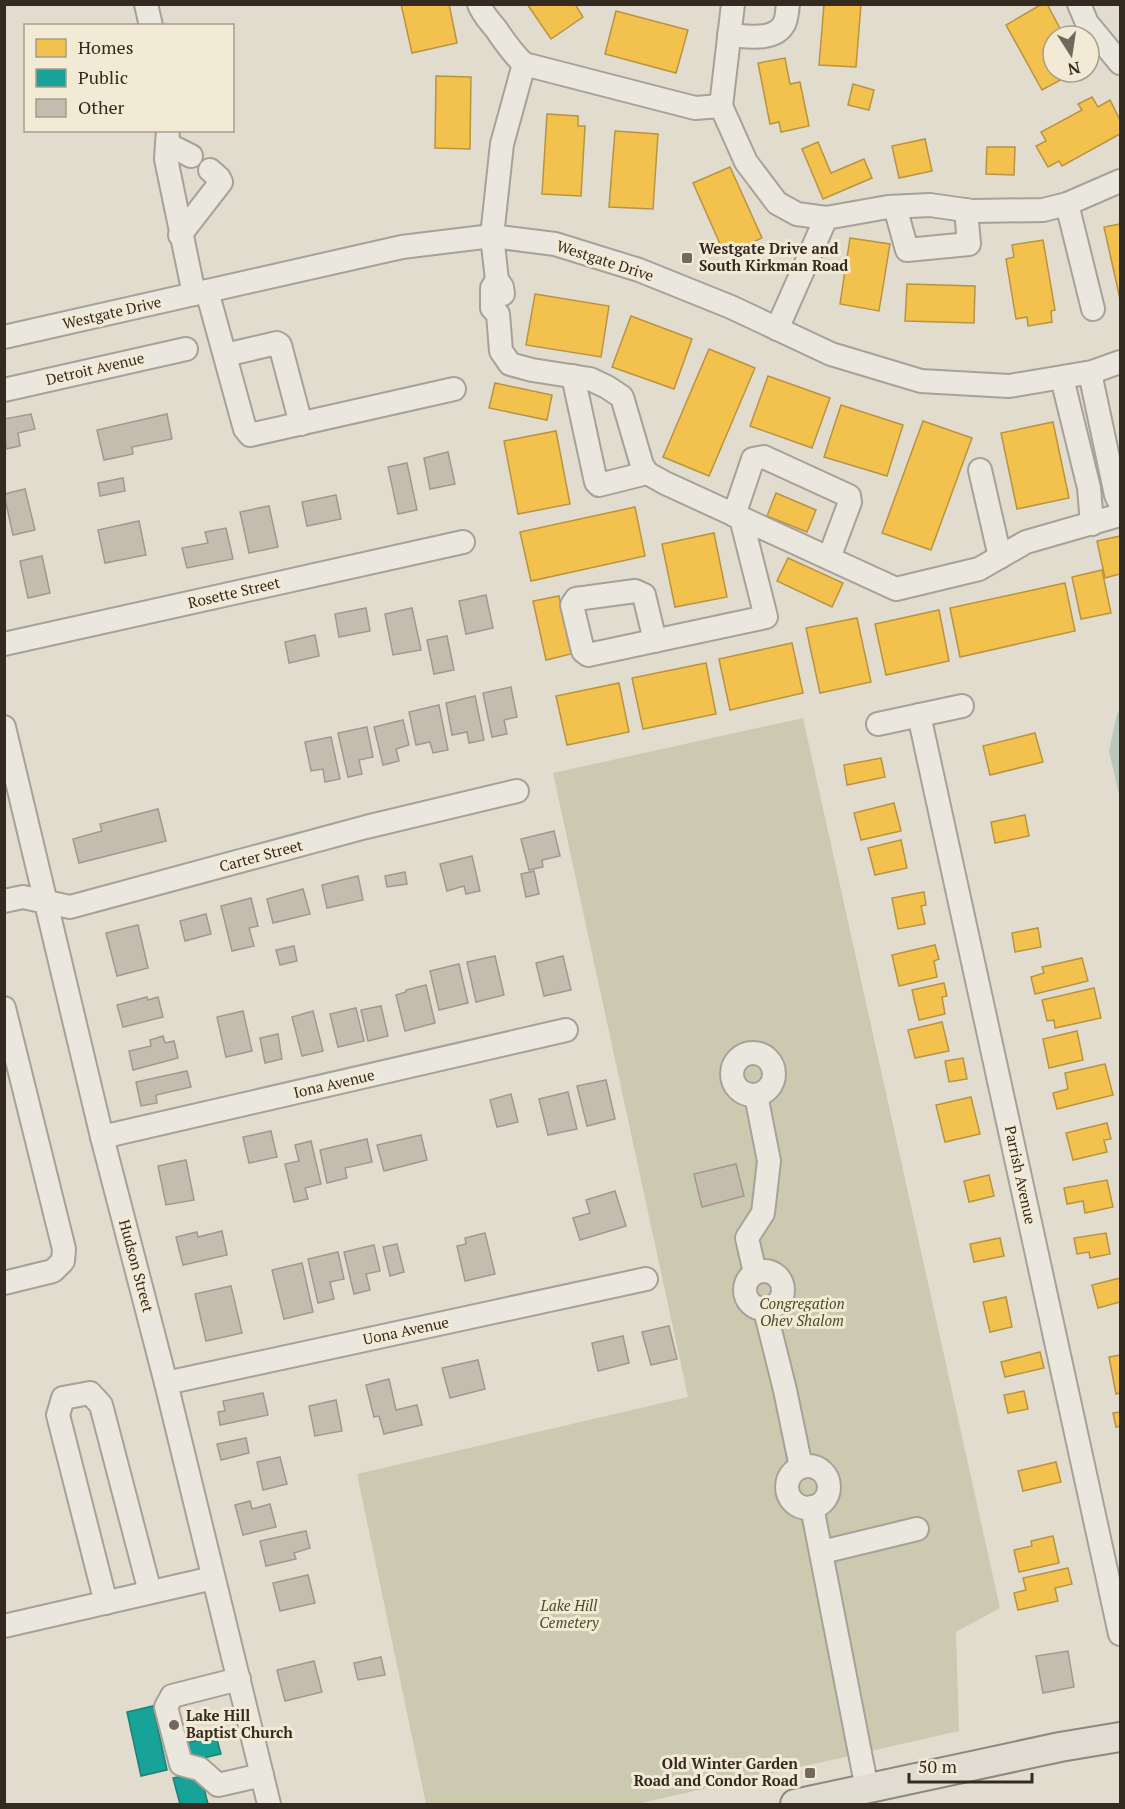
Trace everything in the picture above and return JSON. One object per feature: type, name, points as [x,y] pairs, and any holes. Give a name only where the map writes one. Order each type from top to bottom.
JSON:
[{"type":"main road","points":[[795,1804],[1060,1747],[1120,1737]]},
{"type":"street","points":[[146,4],[151,24]]},
{"type":"street","points":[[479,4],[483,16],[495,28],[511,52],[524,64],[695,108],[721,106]]},
{"type":"street","points":[[733,4],[721,106],[746,162],[777,203],[796,214],[826,218],[895,207],[930,205],[966,210],[1043,210],[1067,204],[1120,181]]},
{"type":"street","points":[[729,35],[755,37],[774,34],[784,24],[788,4]]},
{"type":"street","points":[[1079,4],[1087,23],[1120,63]]},
{"type":"street","points":[[524,64],[502,144],[492,236],[497,280],[502,287],[504,308],[498,314],[501,351],[510,364],[532,370],[590,379],[608,387],[622,397],[642,465],[647,473],[896,589],[980,569],[1026,542],[1120,515]]},
{"type":"street","points":[[168,137],[191,156]]},
{"type":"street","points":[[168,137],[166,159],[180,235],[225,355],[245,429],[250,435],[454,389]]},
{"type":"street","points":[[180,235],[221,182],[210,170]]},
{"type":"street","points":[[1067,204],[1093,309]]},
{"type":"street","points":[[895,207],[907,250],[969,244],[966,210]]},
{"type":"street","points":[[777,329],[826,218]]},
{"type":"street","name":"Westgate Drive","points":[[4,337],[402,247],[492,236],[555,244],[639,270],[731,307],[831,354],[921,381],[1009,386],[1090,373],[1120,362]]},
{"type":"street","points":[[225,355],[277,343],[280,345],[301,424]]},
{"type":"street","name":"Detroit Avenue","points":[[4,390],[186,349]]},
{"type":"street","points":[[1090,373],[1116,495],[1120,503]]},
{"type":"street","points":[[573,376],[596,482],[599,485],[647,473]]},
{"type":"street","points":[[1062,378],[1089,488],[1092,524]]},
{"type":"street","points":[[655,641],[766,617],[738,516],[753,459],[764,457],[849,496],[850,502],[830,558]]},
{"type":"street","points":[[980,470],[1000,557]]},
{"type":"street","name":"Rosette Street","points":[[4,644],[463,542]]},
{"type":"street","points":[[878,724],[962,706]]},
{"type":"street","name":"Parrish Avenue","points":[[919,715],[1120,1634]]},
{"type":"street","name":"Hudson Street","points":[[4,727],[102,1137],[166,1383],[269,1804]]},
{"type":"street","name":"Carter Street","points":[[4,901],[23,897],[70,907],[366,827],[517,791]]},
{"type":"street","points":[[4,1008],[64,1249],[63,1261],[53,1271],[4,1283]]},
{"type":"street","name":"Iona Avenue","points":[[102,1137],[566,1030]]},
{"type":"street","points":[[756,1095],[769,1161],[763,1213],[747,1238],[755,1273],[768,1271],[782,1282],[781,1300],[777,1305],[765,1310],[801,1467],[788,1477],[786,1491],[799,1506],[813,1507],[867,1789]]},
{"type":"street","name":"Uona Avenue","points":[[166,1383],[646,1279]]},
{"type":"street","points":[[106,1603],[58,1415],[63,1398],[90,1392],[101,1405],[150,1592]]},
{"type":"street","points":[[822,1552],[917,1529]]},
{"type":"street","points":[[4,1626],[213,1578]]},
{"type":"street","points":[[239,1679],[172,1696],[166,1707],[181,1764],[200,1769],[218,1785],[262,1775]]},
{"type":"green space","name":"Congregation Ohev Shalom","points":[[803,718],[1000,1608],[956,1632],[959,1731],[637,1804],[426,1804],[357,1474],[688,1397],[553,773]]},
{"type":"shaded area","points":[[1120,711],[1120,799],[1109,751],[1117,714]]},
{"type":"building: Homes","points":[[401,4],[449,4],[457,43],[412,53]]},
{"type":"building: Homes","points":[[527,4],[575,4],[583,17],[551,39]]},
{"type":"building: Homes","points":[[824,4],[861,4],[856,67],[819,65]]},
{"type":"building: Homes","points":[[1042,4],[1047,4],[1058,24],[1041,24],[1041,84],[1053,84],[1042,90],[1006,25]]},
{"type":"building: Homes","points":[[616,11],[688,30],[676,73],[605,54]]},
{"type":"building: Homes","points":[[785,58],[790,84],[800,82],[809,126],[781,132],[779,122],[770,124],[758,63]]},
{"type":"building: Homes","points":[[436,76],[471,77],[470,149],[435,148]]},
{"type":"building: Homes","points":[[853,84],[874,90],[869,110],[848,105]]},
{"type":"building: Homes","points":[[1092,97],[1098,107],[1110,100],[1120,120],[1120,134],[1062,166],[1059,161],[1048,167],[1036,146],[1046,141],[1041,132],[1082,110],[1078,104]]},
{"type":"building: Homes","points":[[547,114],[578,116],[578,126],[585,126],[581,196],[542,194]]},
{"type":"building: Homes","points":[[615,131],[658,134],[653,209],[609,207]]},
{"type":"building: Homes","points":[[925,139],[932,171],[899,178],[892,146]]},
{"type":"building: Homes","points":[[818,142],[831,173],[864,159],[872,178],[823,199],[802,149]]},
{"type":"building: Homes","points":[[987,147],[1015,147],[1014,175],[986,174]]},
{"type":"building: Homes","points":[[730,167],[762,238],[725,255],[693,183]]},
{"type":"building: Homes","points":[[1120,224],[1120,299],[1104,227]]},
{"type":"building: Homes","points":[[850,238],[890,244],[879,311],[840,304]]},
{"type":"building: Homes","points":[[1043,240],[1055,310],[1051,311],[1052,322],[1028,326],[1027,317],[1016,319],[1006,259],[1014,257],[1012,245]]},
{"type":"building: Homes","points":[[907,284],[975,286],[974,323],[905,321]]},
{"type":"building: Homes","points":[[535,294],[609,306],[601,357],[526,345]]},
{"type":"building: Homes","points":[[631,316],[692,339],[674,389],[612,367]]},
{"type":"building: Homes","points":[[709,349],[755,368],[709,476],[663,457]]},
{"type":"building: Homes","points":[[768,376],[830,398],[812,448],[750,426]]},
{"type":"building: Homes","points":[[495,383],[552,395],[547,420],[489,408]]},
{"type":"building: Homes","points":[[841,405],[903,425],[887,476],[824,457]]},
{"type":"building: Homes","points":[[923,421],[972,438],[931,550],[882,533]]},
{"type":"building: Homes","points":[[1053,422],[1069,498],[1017,509],[1001,433]]},
{"type":"building: Homes","points":[[556,431],[570,504],[518,514],[504,441]]},
{"type":"building: Homes","points":[[776,493],[816,510],[807,532],[767,516]]},
{"type":"building: Homes","points":[[635,507],[645,556],[531,581],[520,532]]},
{"type":"building: Homes","points":[[714,533],[727,597],[675,607],[662,544]]},
{"type":"building: Homes","points":[[1120,536],[1120,574],[1105,578],[1097,541]]},
{"type":"building: Homes","points":[[788,558],[843,583],[832,607],[777,581]]},
{"type":"building: Homes","points":[[1102,570],[1111,613],[1081,619],[1072,577]]},
{"type":"building: Homes","points":[[1065,583],[1075,631],[960,657],[950,608]]},
{"type":"building: Homes","points":[[559,596],[571,654],[546,660],[533,601]]},
{"type":"building: Homes","points":[[939,610],[949,661],[886,675],[875,624]]},
{"type":"building: Homes","points":[[857,618],[871,682],[820,693],[806,628]]},
{"type":"building: Homes","points":[[792,643],[803,693],[730,710],[719,659]]},
{"type":"building: Homes","points":[[706,663],[716,714],[643,729],[632,678]]},
{"type":"building: Homes","points":[[619,683],[629,732],[567,745],[556,696]]},
{"type":"building: Homes","points":[[1035,733],[1043,762],[990,775],[983,746]]},
{"type":"building: Homes","points":[[881,758],[885,777],[847,785],[844,765]]},
{"type":"building: Homes","points":[[894,803],[901,831],[861,840],[854,813]]},
{"type":"building: Homes","points":[[1025,815],[1029,836],[995,843],[991,822]]},
{"type":"building: Homes","points":[[901,840],[907,868],[875,875],[868,848]]},
{"type":"building: Homes","points":[[924,892],[926,905],[921,906],[925,924],[898,929],[892,898]]},
{"type":"building: Homes","points":[[1038,928],[1041,947],[1015,952],[1012,933]]},
{"type":"building: Homes","points":[[935,945],[939,959],[934,961],[937,977],[899,986],[892,955]]},
{"type":"building: Homes","points":[[1082,958],[1088,981],[1035,994],[1031,977],[1044,973],[1042,967]]},
{"type":"building: Homes","points":[[944,983],[947,996],[942,997],[945,1014],[919,1020],[912,990]]},
{"type":"building: Homes","points":[[1094,988],[1101,1018],[1055,1028],[1054,1020],[1047,1021],[1042,1000]]},
{"type":"building: Homes","points":[[942,1022],[949,1051],[915,1058],[908,1030]]},
{"type":"building: Homes","points":[[1077,1031],[1083,1060],[1049,1068],[1043,1039]]},
{"type":"building: Homes","points":[[963,1058],[967,1079],[949,1082],[945,1061]]},
{"type":"building: Homes","points":[[1105,1064],[1113,1095],[1057,1109],[1053,1093],[1068,1089],[1065,1073]]},
{"type":"building: Homes","points":[[971,1097],[980,1134],[945,1142],[936,1105]]},
{"type":"building: Homes","points":[[1107,1123],[1111,1139],[1104,1140],[1107,1152],[1073,1160],[1066,1133]]},
{"type":"building: Homes","points":[[989,1175],[994,1196],[969,1202],[964,1181]]},
{"type":"building: Homes","points":[[1107,1180],[1113,1207],[1085,1213],[1083,1201],[1067,1204],[1064,1188]]},
{"type":"building: Homes","points":[[1106,1233],[1110,1254],[1090,1258],[1089,1252],[1077,1254],[1074,1238]]},
{"type":"building: Homes","points":[[1000,1238],[1004,1256],[974,1262],[970,1244]]},
{"type":"building: Homes","points":[[1120,1278],[1120,1302],[1098,1308],[1092,1285]]},
{"type":"building: Homes","points":[[1006,1297],[1012,1327],[990,1332],[983,1302]]},
{"type":"building: Homes","points":[[1040,1352],[1044,1368],[1005,1377],[1001,1362]]},
{"type":"building: Homes","points":[[1120,1355],[1120,1393],[1116,1394],[1109,1357]]},
{"type":"building: Homes","points":[[1024,1391],[1028,1409],[1008,1413],[1004,1395]]},
{"type":"building: Homes","points":[[1120,1412],[1120,1426],[1116,1427],[1113,1413]]},
{"type":"building: Homes","points":[[1056,1462],[1061,1482],[1023,1491],[1018,1471]]},
{"type":"building: Homes","points":[[1053,1536],[1059,1563],[1019,1572],[1014,1550],[1032,1546],[1031,1541]]},
{"type":"building: Homes","points":[[1068,1568],[1072,1584],[1055,1588],[1058,1601],[1018,1610],[1014,1593],[1026,1590],[1023,1578]]},
{"type":"building: Public","points":[[153,1706],[167,1770],[141,1776],[127,1712]]},
{"type":"building: Public","points":[[216,1736],[221,1754],[190,1761],[186,1743]]},
{"type":"building: Public","points":[[200,1772],[208,1804],[180,1804],[173,1778]]},
{"type":"building: Other","points":[[31,414],[35,429],[18,433],[20,446],[6,449],[4,419]]},
{"type":"building: Other","points":[[167,414],[172,439],[132,447],[133,454],[104,460],[97,430]]},
{"type":"building: Other","points":[[448,452],[455,484],[430,489],[424,458]]},
{"type":"building: Other","points":[[407,463],[417,510],[398,514],[388,467]]},
{"type":"building: Other","points":[[123,478],[125,491],[100,496],[98,483]]},
{"type":"building: Other","points":[[25,489],[35,530],[13,535],[4,494]]},
{"type":"building: Other","points":[[336,495],[341,519],[307,526],[302,502]]},
{"type":"building: Other","points":[[269,506],[278,547],[249,553],[240,512]]},
{"type":"building: Other","points":[[139,521],[146,555],[105,563],[98,530]]},
{"type":"building: Other","points":[[226,528],[233,559],[187,568],[182,548],[208,543],[205,532]]},
{"type":"building: Other","points":[[42,556],[50,593],[28,598],[20,561]]},
{"type":"building: Other","points":[[486,595],[493,628],[466,634],[459,601]]},
{"type":"building: Other","points":[[366,608],[370,631],[339,637],[335,614]]},
{"type":"building: Other","points":[[412,608],[421,650],[393,655],[385,614]]},
{"type":"building: Other","points":[[315,635],[319,656],[289,663],[285,642]]},
{"type":"building: Other","points":[[447,636],[454,670],[434,674],[427,640]]},
{"type":"building: Other","points":[[511,687],[517,717],[504,720],[507,734],[492,737],[483,693]]},
{"type":"building: Other","points":[[475,696],[484,740],[469,743],[467,732],[452,735],[446,703]]},
{"type":"building: Other","points":[[439,705],[448,750],[433,753],[430,742],[416,745],[409,712]]},
{"type":"building: Other","points":[[403,720],[409,745],[396,749],[399,761],[383,765],[374,727]]},
{"type":"building: Other","points":[[367,727],[373,757],[359,760],[362,774],[348,777],[338,733]]},
{"type":"building: Other","points":[[331,737],[340,779],[325,782],[323,769],[311,771],[305,742]]},
{"type":"building: Other","points":[[158,809],[166,841],[79,863],[73,839],[102,831],[100,824]]},
{"type":"building: Other","points":[[554,831],[560,856],[542,860],[543,867],[529,870],[521,839]]},
{"type":"building: Other","points":[[472,856],[480,891],[466,894],[464,886],[447,891],[440,864]]},
{"type":"building: Other","points":[[534,871],[539,894],[526,897],[521,874]]},
{"type":"building: Other","points":[[405,872],[407,884],[387,887],[385,876]]},
{"type":"building: Other","points":[[358,876],[363,900],[327,908],[322,885]]},
{"type":"building: Other","points":[[303,889],[310,914],[273,923],[267,899]]},
{"type":"building: Other","points":[[251,898],[258,926],[249,928],[254,946],[232,951],[221,906]]},
{"type":"building: Other","points":[[206,914],[211,934],[185,941],[180,921]]},
{"type":"building: Other","points":[[138,925],[148,968],[117,976],[106,933]]},
{"type":"building: Other","points":[[294,946],[297,961],[280,965],[276,950]]},
{"type":"building: Other","points":[[495,956],[504,995],[476,1002],[467,962]]},
{"type":"building: Other","points":[[563,956],[571,990],[544,996],[536,963]]},
{"type":"building: Other","points":[[459,964],[468,1003],[439,1010],[430,971]]},
{"type":"building: Other","points":[[426,985],[435,1023],[405,1031],[396,995]]},
{"type":"building: Other","points":[[147,997],[148,1000],[158,997],[163,1017],[123,1027],[117,1005]]},
{"type":"building: Other","points":[[381,1006],[388,1036],[368,1041],[361,1010]]},
{"type":"building: Other","points":[[356,1008],[364,1041],[338,1047],[330,1014]]},
{"type":"building: Other","points":[[243,1011],[252,1051],[226,1057],[217,1017]]},
{"type":"building: Other","points":[[313,1011],[323,1051],[302,1056],[292,1017]]},
{"type":"building: Other","points":[[278,1034],[282,1059],[265,1063],[260,1038]]},
{"type":"building: Other","points":[[163,1036],[165,1043],[174,1041],[178,1058],[133,1070],[129,1051],[151,1046],[150,1040]]},
{"type":"building: Other","points":[[187,1071],[191,1087],[156,1095],[157,1103],[141,1106],[136,1082]]},
{"type":"building: Other","points":[[606,1080],[615,1119],[587,1126],[577,1086]]},
{"type":"building: Other","points":[[568,1092],[577,1129],[548,1135],[539,1099]]},
{"type":"building: Other","points":[[511,1094],[518,1122],[497,1127],[490,1100]]},
{"type":"building: Other","points":[[271,1131],[277,1157],[249,1163],[243,1137]]},
{"type":"building: Other","points":[[421,1135],[427,1160],[384,1171],[377,1145]]},
{"type":"building: Other","points":[[367,1139],[372,1162],[345,1168],[347,1178],[327,1183],[320,1150]]},
{"type":"building: Other","points":[[311,1141],[321,1184],[305,1188],[308,1199],[294,1202],[285,1164],[299,1161],[295,1145]]},
{"type":"building: Other","points":[[186,1160],[194,1200],[166,1205],[158,1166]]},
{"type":"building: Other","points":[[736,1164],[744,1196],[702,1207],[694,1174]]},
{"type":"building: Other","points":[[615,1191],[626,1226],[580,1240],[573,1218],[590,1213],[586,1200]]},
{"type":"building: Other","points":[[222,1231],[227,1255],[183,1265],[176,1237],[197,1232],[198,1237]]},
{"type":"building: Other","points":[[485,1233],[495,1274],[465,1281],[457,1246],[466,1244],[465,1238]]},
{"type":"building: Other","points":[[397,1244],[404,1272],[390,1276],[383,1247]]},
{"type":"building: Other","points":[[374,1245],[380,1271],[366,1274],[370,1290],[354,1294],[344,1252]]},
{"type":"building: Other","points":[[338,1252],[344,1279],[330,1282],[334,1299],[318,1303],[308,1259]]},
{"type":"building: Other","points":[[302,1263],[313,1312],[284,1319],[272,1270]]},
{"type":"building: Other","points":[[231,1286],[242,1333],[206,1341],[195,1294]]},
{"type":"building: Other","points":[[669,1326],[677,1359],[651,1365],[642,1332]]},
{"type":"building: Other","points":[[623,1336],[629,1363],[598,1371],[592,1343]]},
{"type":"building: Other","points":[[478,1360],[485,1389],[450,1398],[442,1368]]},
{"type":"building: Other","points":[[389,1379],[396,1410],[417,1405],[422,1425],[384,1434],[379,1416],[374,1417],[366,1385]]},
{"type":"building: Other","points":[[263,1393],[268,1415],[220,1425],[218,1412],[225,1411],[223,1401]]},
{"type":"building: Other","points":[[336,1400],[342,1431],[315,1436],[309,1406]]},
{"type":"building: Other","points":[[246,1438],[249,1453],[221,1460],[217,1444]]},
{"type":"building: Other","points":[[280,1457],[287,1484],[263,1490],[257,1462]]},
{"type":"building: Other","points":[[250,1501],[252,1509],[270,1504],[276,1527],[243,1535],[235,1505]]},
{"type":"building: Other","points":[[306,1531],[310,1548],[294,1553],[296,1559],[266,1566],[260,1541]]},
{"type":"building: Other","points":[[308,1575],[315,1603],[280,1611],[273,1583]]},
{"type":"building: Other","points":[[1068,1651],[1074,1687],[1043,1693],[1036,1656]]},
{"type":"building: Other","points":[[381,1657],[385,1675],[358,1680],[354,1663]]},
{"type":"building: Other","points":[[314,1661],[322,1692],[285,1701],[277,1670]]},
{"type":"place","name":"Westgate Drive and South Kirkman Road","points":[[687,258]]},
{"type":"place","name":"Lake Hill Baptist Church","points":[[174,1725]]},
{"type":"place","name":"Old Winter Garden Road and Condor Road","points":[[810,1773]]},
{"type":"park label","name":"Lake Hill Cemetery","points":[[569,1614]]}]
